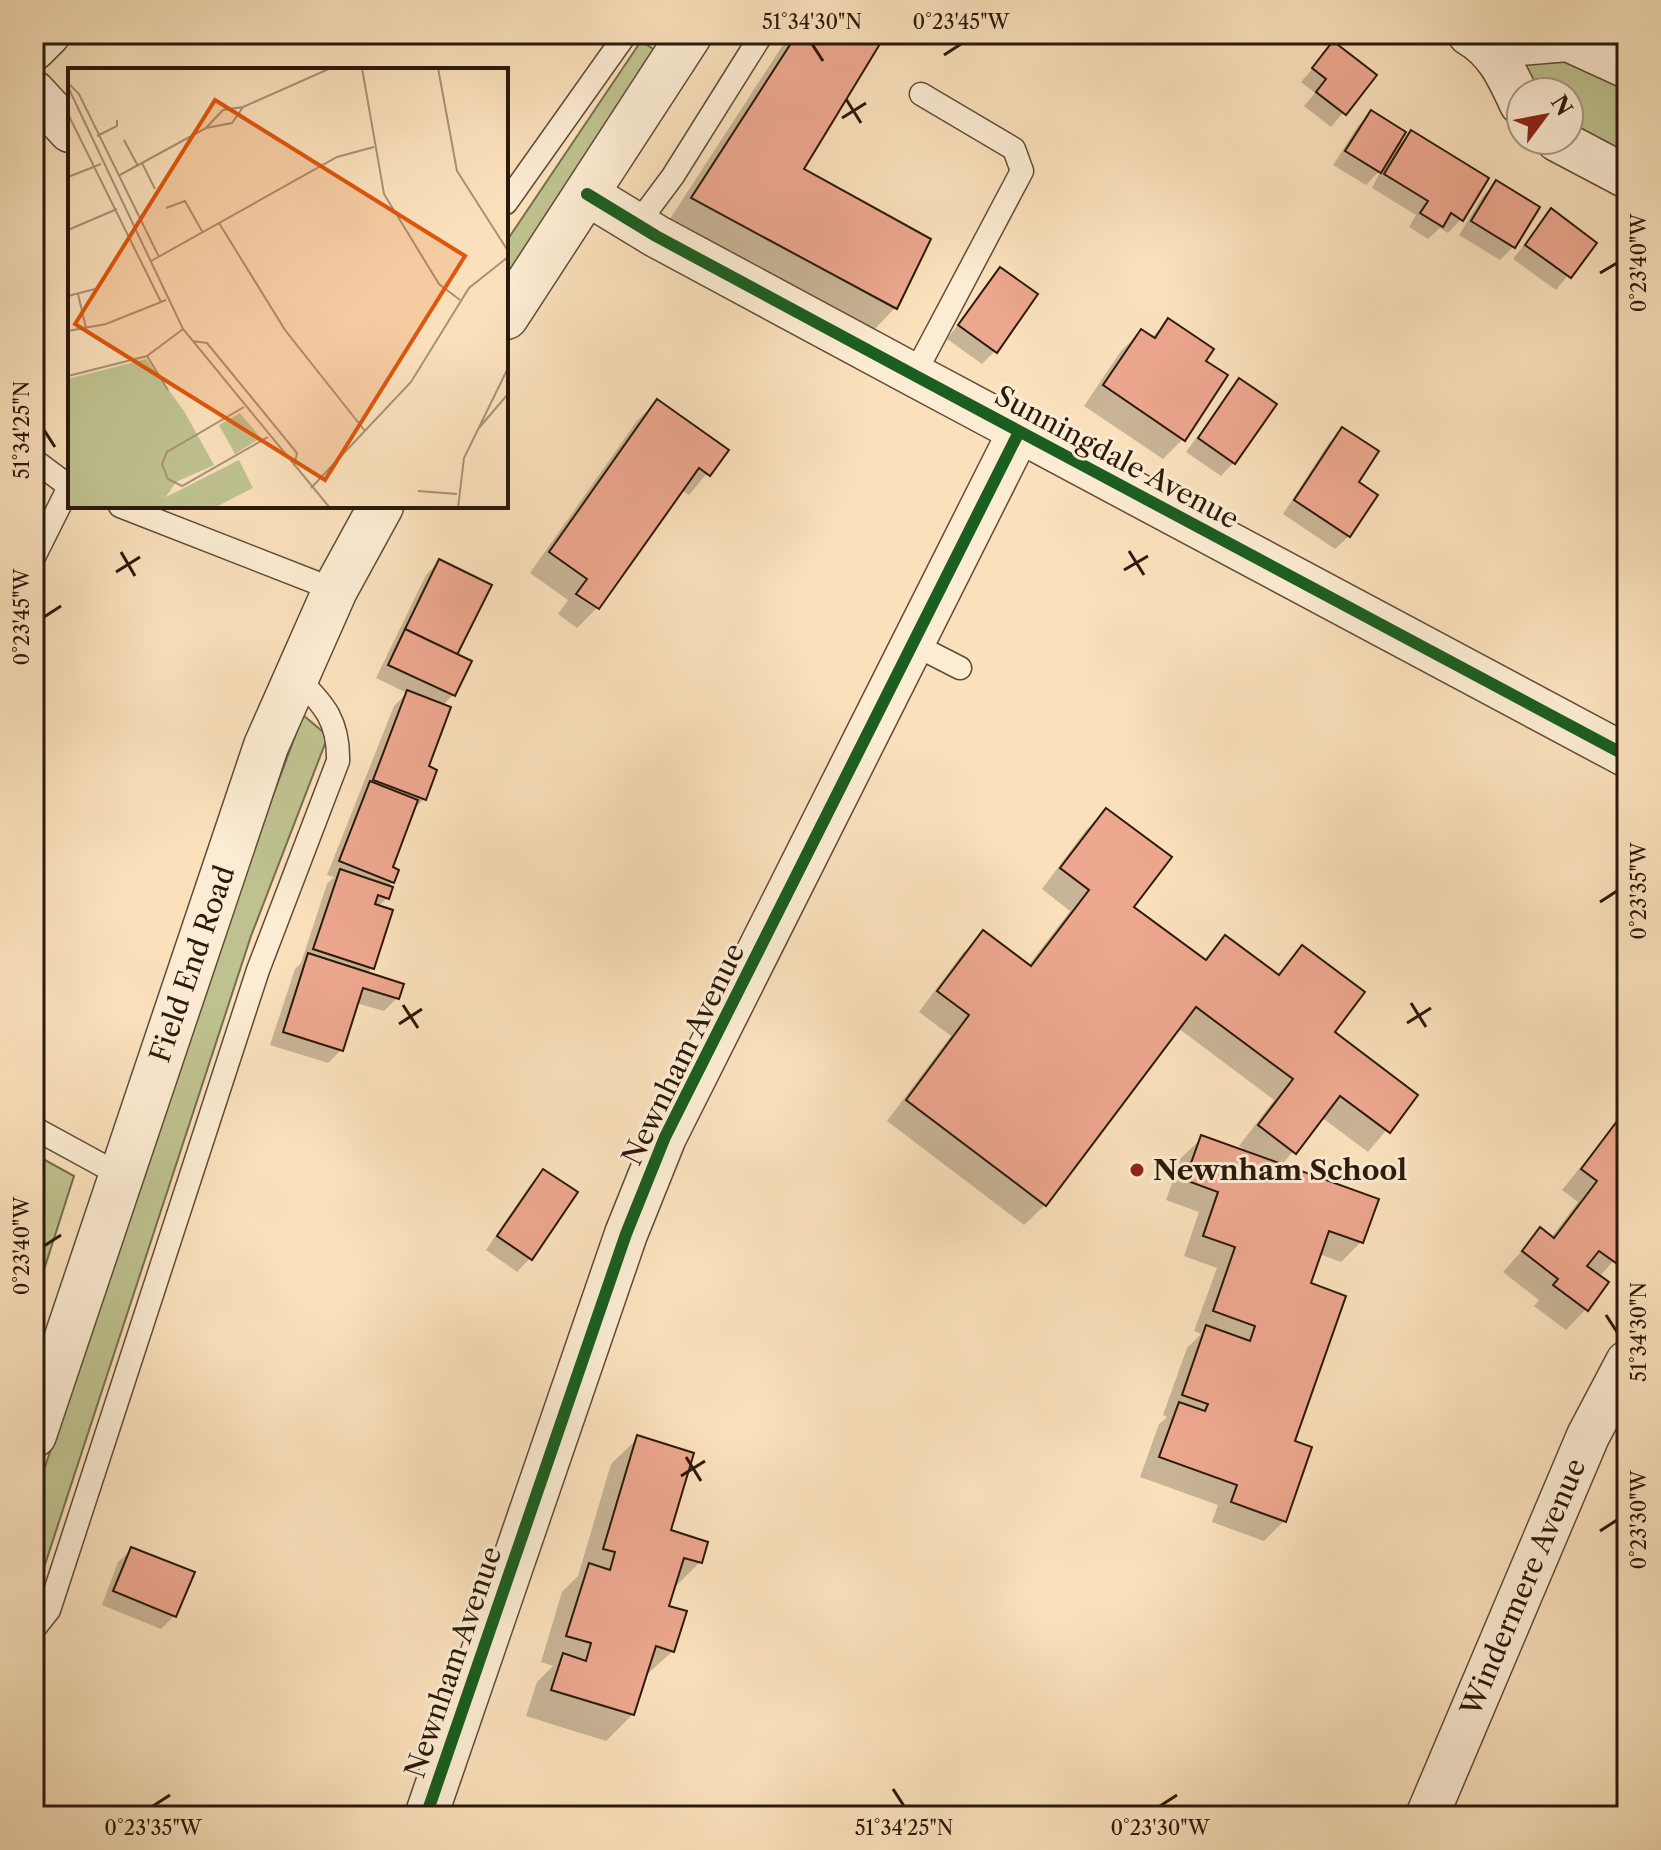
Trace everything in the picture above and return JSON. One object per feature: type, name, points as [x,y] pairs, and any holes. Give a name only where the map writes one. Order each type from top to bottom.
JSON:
[{"type":"street","points":[[34,49],[49,34]]},
{"type":"street","points":[[508,314],[686,35]]},
{"type":"street","points":[[1477,38],[1509,45],[1568,40],[1627,67]]},
{"type":"street","points":[[1477,38],[1509,76]]},
{"type":"street","points":[[34,92],[68,129]]},
{"type":"street","points":[[1585,155],[1627,177]]},
{"type":"street","name":"Sunningdale Avenue","points":[[587,194],[1019,432],[1627,756]]},
{"type":"street","name":"Newnham Avenue","points":[[426,1816],[626,1234],[665,1137],[1019,432]]},
{"type":"street","name":"Field End Road","points":[[37,1413],[266,746],[335,590],[380,508]]},
{"type":"street","name":"Windermere Avenue","points":[[1427,1816],[1588,1436],[1627,1362]]},
{"type":"lane","points":[[508,200],[626,34]]},
{"type":"lane","points":[[638,223],[673,176],[762,34]]},
{"type":"lane","points":[[914,375],[1022,171],[1021,160],[1014,149],[921,94]]},
{"type":"lane","points":[[34,460],[68,486]]},
{"type":"lane","points":[[34,557],[68,489]]},
{"type":"lane","points":[[125,508],[335,590]]},
{"type":"lane","points":[[911,643],[960,668]]},
{"type":"lane","points":[[34,1629],[49,1610],[258,970],[338,761],[339,734],[320,700],[297,678]]},
{"type":"lane","points":[[34,1128],[120,1175]]},
{"type":"green space","points":[[641,41],[658,52],[515,275],[508,270],[508,239]]},
{"type":"green space","points":[[1553,47],[1627,78],[1627,166],[1585,141],[1585,76],[1521,76],[1529,56]]},
{"type":"green space","points":[[303,715],[328,736],[251,936],[34,1598],[37,1491],[232,905]]},
{"type":"green space","points":[[34,1154],[74,1176],[34,1301]]},
{"type":"building","points":[[797,34],[886,34],[804,169],[931,239],[897,309],[691,198]]},
{"type":"building","points":[[1333,41],[1377,75],[1346,115],[1316,92],[1326,79],[1312,68]]},
{"type":"building","points":[[1371,110],[1406,132],[1381,173],[1345,151]]},
{"type":"building","points":[[1411,130],[1489,178],[1463,221],[1451,213],[1443,227],[1420,213],[1428,201],[1384,174]]},
{"type":"building","points":[[1496,180],[1540,207],[1515,248],[1471,221]]},
{"type":"building","points":[[1551,208],[1597,243],[1571,278],[1525,245]]},
{"type":"building","points":[[1000,267],[1038,294],[997,353],[958,325]]},
{"type":"building","points":[[1168,318],[1214,349],[1206,361],[1228,375],[1185,441],[1103,385],[1141,329],[1155,338]]},
{"type":"building","points":[[1239,378],[1277,404],[1235,464],[1198,438]]},
{"type":"building","points":[[657,399],[729,450],[710,476],[699,468],[599,609],[576,594],[587,579],[549,552]]},
{"type":"building","points":[[1342,427],[1379,451],[1359,482],[1378,495],[1350,537],[1294,500]]},
{"type":"building","points":[[439,559],[492,585],[457,655],[405,629]]},
{"type":"building","points":[[405,629],[472,661],[455,696],[388,665]]},
{"type":"building","points":[[407,690],[451,707],[429,766],[437,770],[426,800],[373,780]]},
{"type":"building","points":[[370,781],[418,800],[393,867],[399,870],[394,883],[339,861]]},
{"type":"building","points":[[1106,808],[1172,857],[1134,907],[1206,960],[1225,935],[1279,975],[1302,945],[1365,992],[1335,1032],[1418,1095],[1390,1133],[1340,1096],[1296,1154],[1258,1125],[1293,1079],[1196,1007],[1046,1206],[906,1100],[969,1015],[937,991],[983,930],[1031,966],[1089,890],[1060,868]]},
{"type":"building","points":[[340,869],[393,887],[389,899],[378,895],[375,904],[393,910],[374,969],[313,949]]},
{"type":"building","points":[[308,953],[404,984],[399,999],[363,988],[343,1051],[283,1032]]},
{"type":"building","points":[[1627,1108],[1627,1248],[1616,1263],[1599,1251],[1587,1266],[1609,1282],[1588,1311],[1553,1285],[1558,1279],[1522,1251],[1540,1227],[1554,1238],[1597,1181],[1581,1169]]},
{"type":"building","points":[[1201,1135],[1379,1199],[1363,1243],[1329,1231],[1311,1283],[1346,1296],[1295,1441],[1312,1447],[1286,1522],[1231,1502],[1237,1485],[1159,1457],[1179,1402],[1205,1411],[1208,1404],[1182,1395],[1206,1325],[1250,1341],[1255,1326],[1213,1311],[1235,1247],[1203,1236],[1218,1192],[1185,1180]]},
{"type":"building","points":[[543,1169],[578,1192],[532,1260],[497,1236]]},
{"type":"building","points":[[637,1435],[694,1453],[671,1530],[708,1542],[702,1563],[684,1558],[669,1606],[687,1611],[674,1652],[656,1646],[634,1715],[551,1690],[563,1653],[586,1661],[591,1643],[566,1636],[589,1563],[610,1570],[615,1552],[603,1549]]},
{"type":"building","points":[[131,1547],[195,1572],[176,1617],[113,1591]]},
{"type":"cycle path","points":[[587,194],[656,236],[1627,756]]},
{"type":"cycle path","points":[[426,1816],[626,1234],[665,1137],[1019,432]]},
{"type":"place","name":"Newnham School","points":[[1137,1170]]}]
